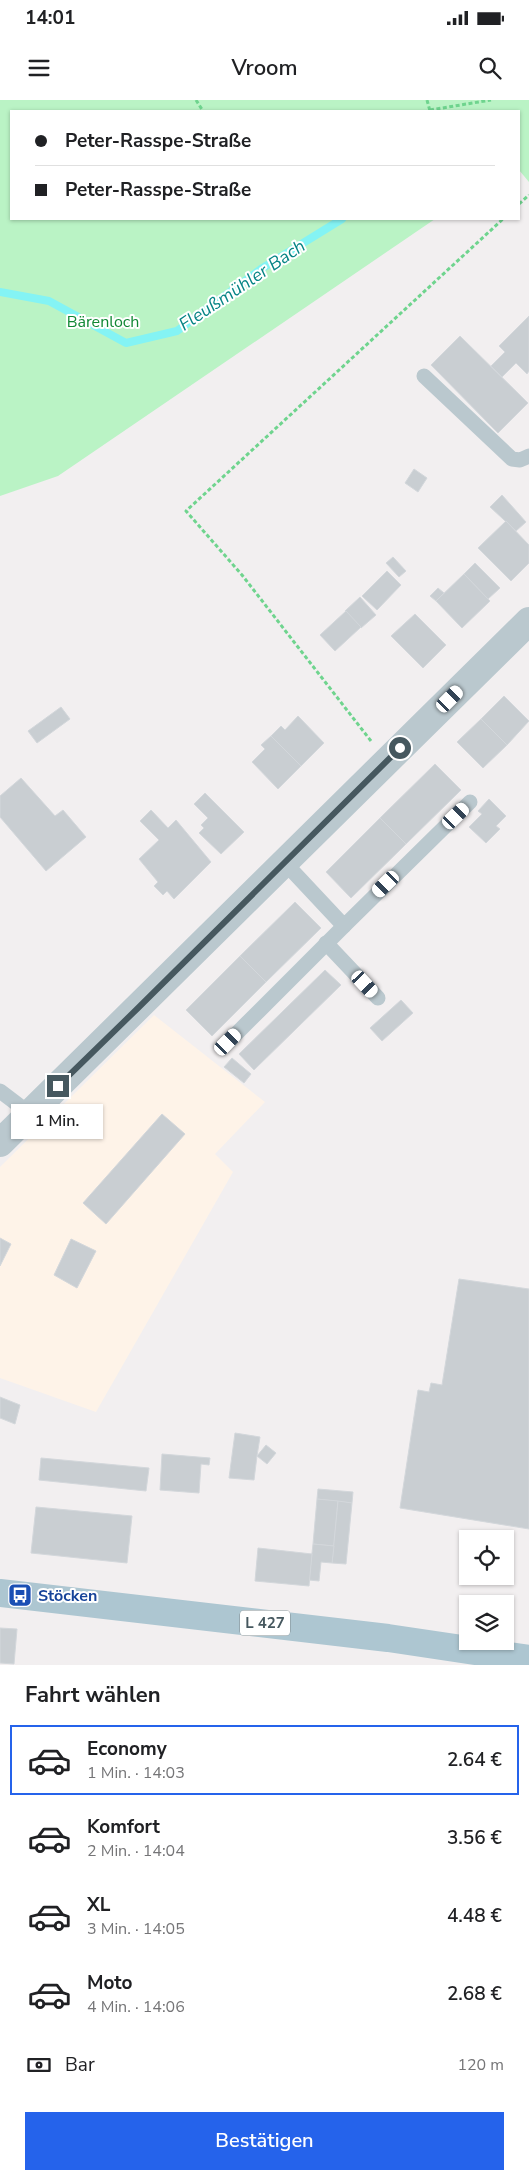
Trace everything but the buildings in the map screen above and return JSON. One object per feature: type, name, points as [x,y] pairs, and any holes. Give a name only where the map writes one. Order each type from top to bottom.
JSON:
[{"type":"main road","name":"L 427","points":[[0,1593],[378,1637],[529,1659]]},
{"type":"street","points":[[0,1143],[529,621]]},
{"type":"lane","points":[[424,376],[512,459],[520,460],[529,456]]},
{"type":"lane","points":[[228,1042],[470,802]]},
{"type":"lane","points":[[284,863],[344,926]]},
{"type":"lane","points":[[326,943],[378,998]]},
{"type":"lane","points":[[0,1091],[29,1113]]},
{"type":"path","points":[[436,110],[491,100]]},
{"type":"path","points":[[520,203],[529,194]]},
{"type":"path","points":[[387,761],[242,575],[186,511],[502,220]]},
{"type":"shaded area","points":[[154,1015],[265,1102],[215,1154],[233,1172],[96,1412],[0,1378],[0,1167]]},
{"type":"green space","name":"Bärenloch","points":[[0,100],[529,100],[529,182],[520,171],[520,110],[10,110],[10,220],[434,220],[58,476],[0,496]]},
{"type":"waterway","name":"Fleußmühler Bach","points":[[0,292],[49,301],[126,343],[177,331],[261,269],[340,220]]},
{"type":"place","name":"Stöcken","points":[[20,1595]]},
{"type":"route","points":[[58,1086],[400,748]]}]
